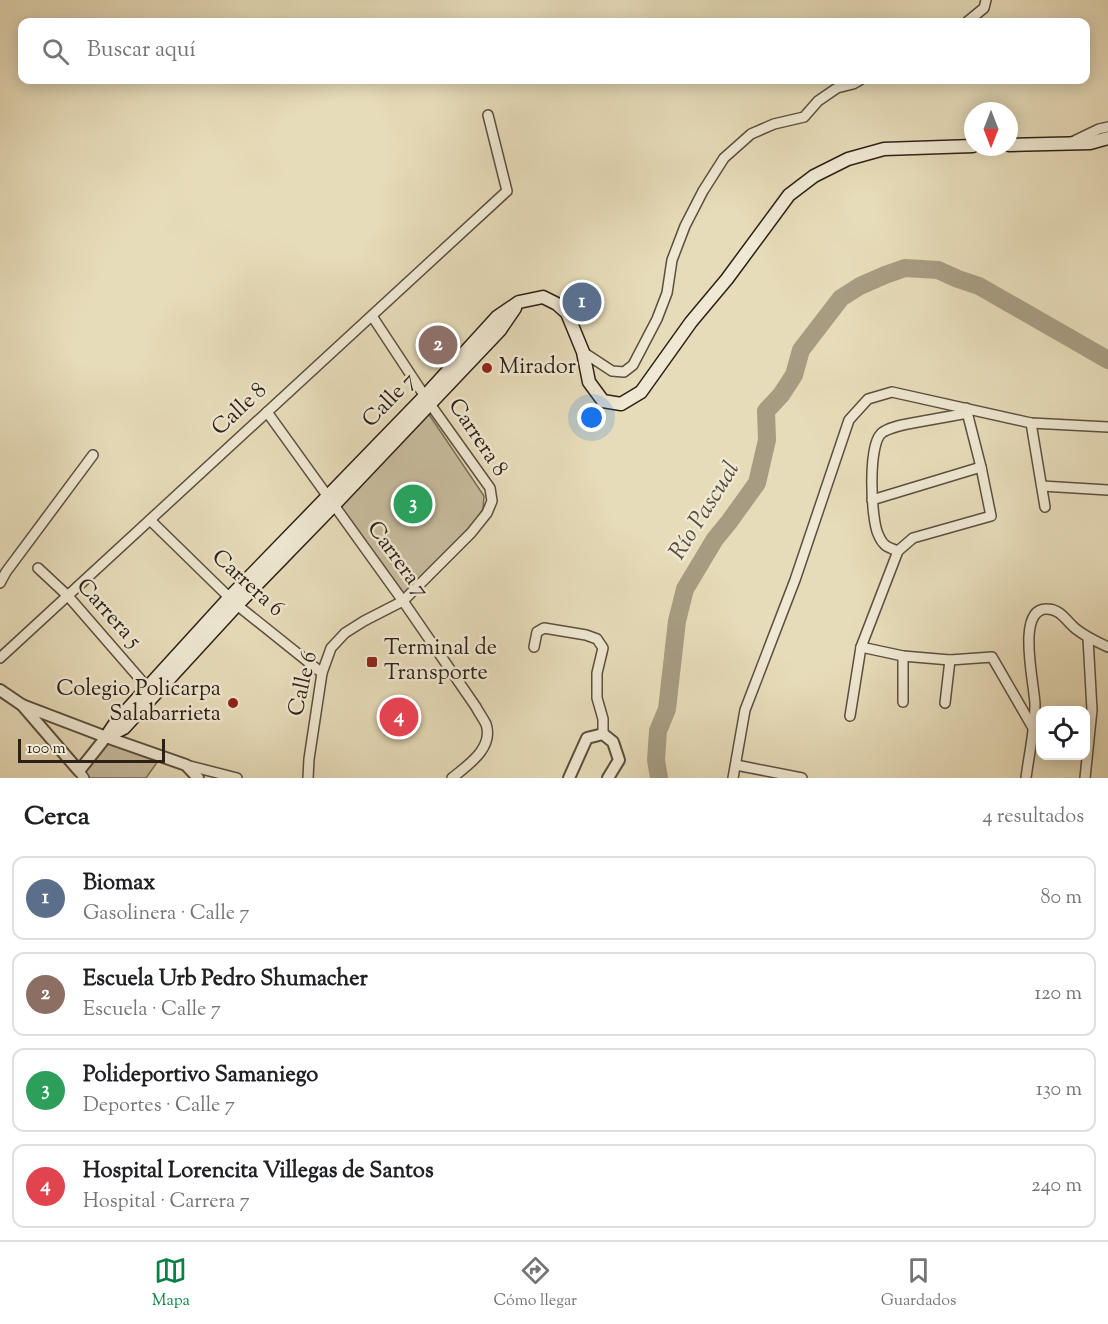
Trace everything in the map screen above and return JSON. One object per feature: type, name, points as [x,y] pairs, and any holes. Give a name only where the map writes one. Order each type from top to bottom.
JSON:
[{"type":"main road","points":[[1018,145],[1090,143],[1108,138]]},
{"type":"main road","points":[[583,352],[589,382],[603,401],[621,405],[641,392],[691,322],[727,279],[789,195],[814,176],[848,159],[884,149],[964,146]]},
{"type":"main road","name":"Calle 7","points":[[106,737],[147,687],[233,602],[428,400],[497,317],[519,302],[543,297],[557,304],[567,313],[583,352]]},
{"type":"main road","name":"Calle 7","points":[[106,737],[124,728],[233,602]]},
{"type":"street","points":[[972,18],[984,8],[986,0]]},
{"type":"street","points":[[583,352],[612,371],[624,372],[633,365],[667,293],[672,260],[685,226],[724,158],[751,134],[774,124],[804,117],[818,101],[837,88],[853,84]]},
{"type":"street","name":"Calle 8","points":[[0,658],[507,191],[488,115]]},
{"type":"street","points":[[1068,144],[1108,127]]},
{"type":"street","name":"Carrera 8","points":[[372,316],[490,488],[492,501],[487,513],[471,534],[403,601]]},
{"type":"street","points":[[733,778],[745,710],[795,580],[849,420],[868,399],[892,392],[1031,423],[1108,427]]},
{"type":"street","points":[[850,716],[861,647],[898,551],[913,538],[991,516],[967,410]]},
{"type":"street","points":[[898,551],[885,546],[877,533],[872,478],[873,453],[877,437],[882,432],[899,426],[967,410]]},
{"type":"street","name":"Carrera 7","points":[[267,412],[403,601],[486,725],[486,741],[478,756],[452,778]]},
{"type":"street","points":[[1031,423],[1045,507]]},
{"type":"street","points":[[0,583],[93,455]]},
{"type":"street","points":[[873,500],[981,467]]},
{"type":"street","points":[[1042,486],[1108,490]]},
{"type":"street","name":"Carrera 6","points":[[150,520],[233,602],[322,673]]},
{"type":"street","name":"Carrera 5","points":[[39,568],[68,596],[147,687]]},
{"type":"street","name":"Calle 6","points":[[308,778],[322,673],[331,648],[345,633],[403,601]]},
{"type":"street","points":[[1026,778],[1035,704],[1028,633],[1031,619],[1037,611],[1046,608],[1059,612],[1075,629],[1108,647]]},
{"type":"street","points":[[534,647],[537,632],[544,628],[597,639],[603,648],[597,673],[597,698],[603,719],[603,734]]},
{"type":"street","points":[[1085,778],[1092,710],[1088,638]]},
{"type":"street","points":[[861,647],[903,656],[950,660],[992,657],[1033,728]]},
{"type":"street","points":[[903,656],[903,702]]},
{"type":"street","points":[[945,703],[950,660]]},
{"type":"street","points":[[0,690],[22,705],[106,737],[186,765],[237,778]]},
{"type":"street","points":[[22,705],[82,774]]},
{"type":"street","points":[[569,778],[587,738],[603,734]]},
{"type":"street","points":[[603,734],[613,742],[619,760],[608,778]]},
{"type":"street","name":"Calle 7","points":[[82,774],[106,737]]},
{"type":"street","points":[[186,765],[198,778]]},
{"type":"street","points":[[736,765],[802,778]]},
{"type":"shaded area","points":[[428,413],[484,496],[483,509],[475,522],[405,595],[340,506]]},
{"type":"shaded area","points":[[109,741],[158,761],[146,778],[90,778],[83,770]]},
{"type":"waterway","name":"Río Pascual","points":[[659,778],[656,760],[658,731],[667,709],[677,621],[685,589],[715,539],[757,483],[767,440],[766,411],[781,395],[794,375],[801,350],[841,298],[860,286],[905,268],[938,270],[979,286],[1108,360]]},
{"type":"place","name":"Biomax","points":[[582,302]]},
{"type":"place","name":"Escuela Urb Pedro Shumacher","points":[[438,345]]},
{"type":"place","name":"Mirador","points":[[487,368]]},
{"type":"place","name":"Polideportivo Samaniego","points":[[413,504]]},
{"type":"place","name":"Terminal de Transporte","points":[[372,662]]},
{"type":"place","name":"Colegio Policarpa Salabarrieta","points":[[233,703]]},
{"type":"place","name":"Hospital Lorencita Villegas de Santos","points":[[399,717]]}]
